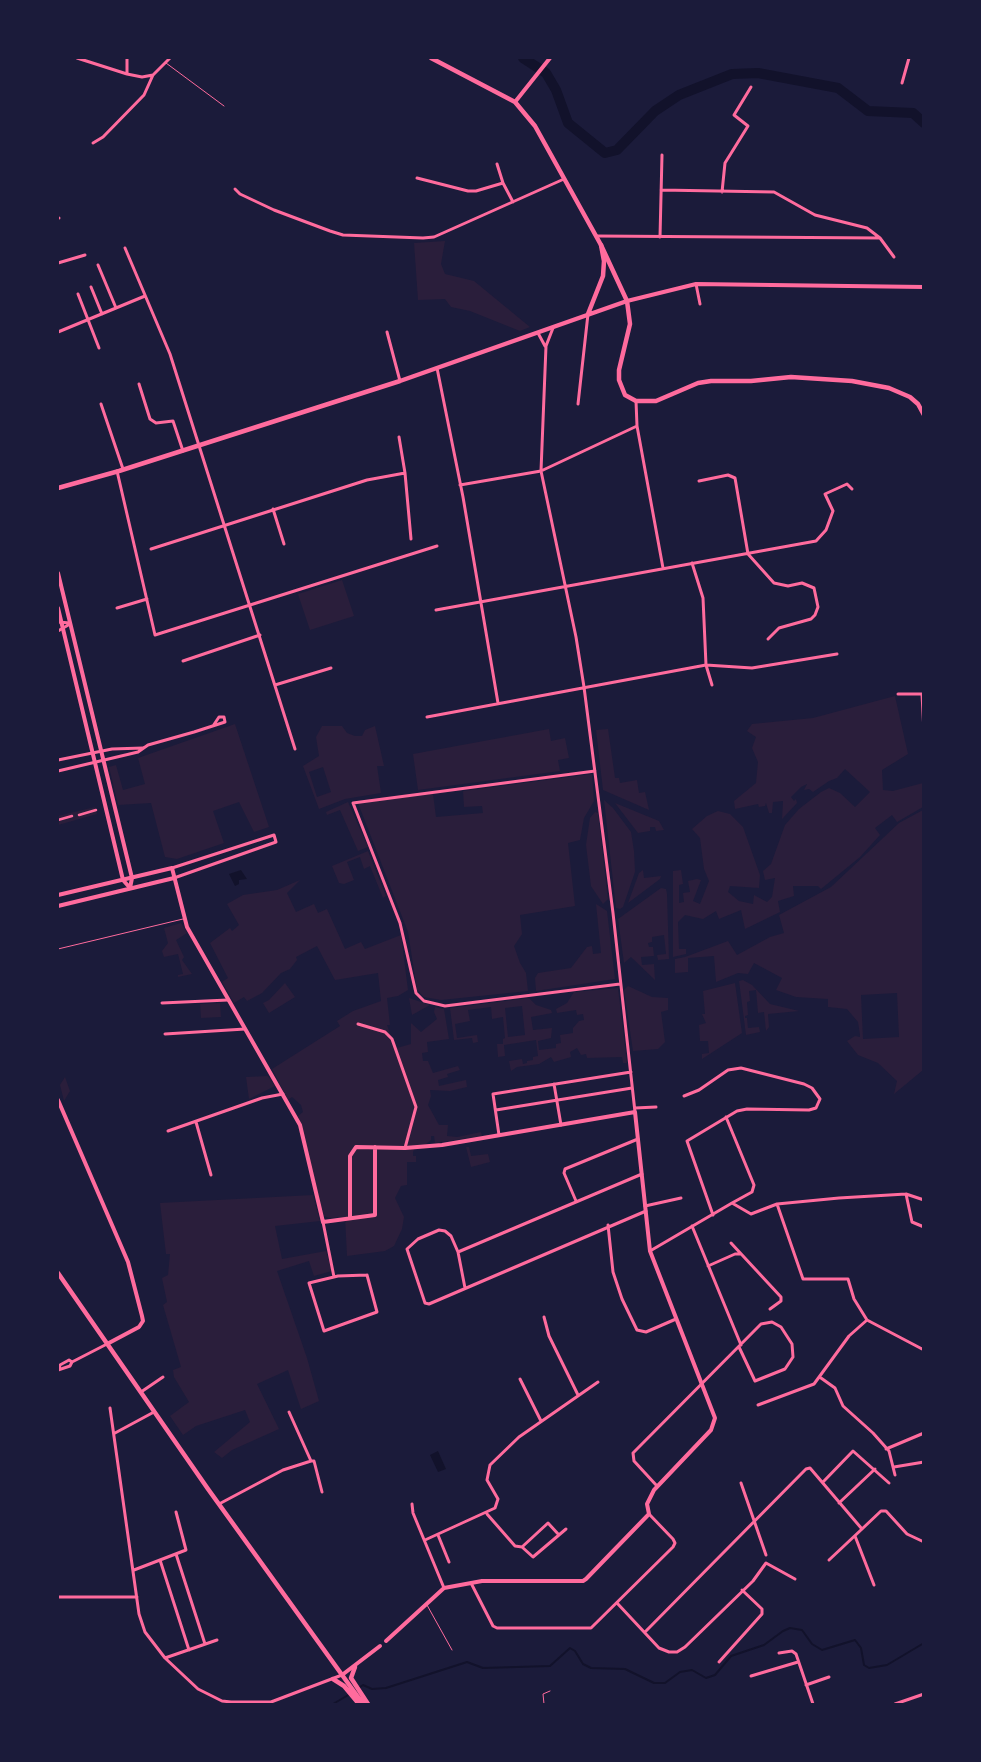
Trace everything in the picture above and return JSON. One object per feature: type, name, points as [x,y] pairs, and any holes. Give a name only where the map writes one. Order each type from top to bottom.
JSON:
[{"type":"main road","points":[[430,58],[514,102],[535,126],[601,245],[627,301],[630,324],[619,370],[619,380],[625,395],[636,401],[644,402],[661,400],[698,383],[791,377],[852,382],[889,388],[910,397],[918,404],[924,415]]},
{"type":"main road","points":[[588,314],[602,276],[604,262],[601,245]]},
{"type":"main road","points":[[58,488],[183,451],[400,381],[627,301]]},
{"type":"main road","points":[[58,1273],[219,1504],[364,1703]]},
{"type":"main road","points":[[350,1686],[351,1675],[355,1667]]},
{"type":"main road","points":[[333,1679],[350,1686]]},
{"type":"street","points":[[76,58],[85,59],[127,74],[142,77],[154,75]]},
{"type":"street","points":[[127,58],[127,74]]},
{"type":"street","points":[[93,143],[103,137],[144,95],[154,75],[170,58]]},
{"type":"street","points":[[514,102],[549,58]]},
{"type":"street","points":[[902,83],[909,58]]},
{"type":"street","points":[[722,192],[725,163],[748,126],[734,115],[751,87]]},
{"type":"street","points":[[660,237],[662,155]]},
{"type":"street","points":[[497,164],[503,183],[513,202]]},
{"type":"street","points":[[417,178],[468,191],[476,191],[503,183]]},
{"type":"street","points":[[235,189],[240,194],[274,210],[335,233],[423,238],[434,237],[564,178]]},
{"type":"street","points":[[661,190],[774,192],[815,215],[867,228],[880,238],[894,257]]},
{"type":"street","points":[[596,236],[880,238]]},
{"type":"street","points":[[125,248],[170,354],[295,749]]},
{"type":"street","points":[[58,263],[85,255]]},
{"type":"street","points":[[98,265],[116,308]]},
{"type":"street","points":[[627,301],[696,284],[924,287]]},
{"type":"street","points":[[696,284],[700,304]]},
{"type":"street","points":[[90,287],[102,314]]},
{"type":"street","points":[[78,294],[99,348]]},
{"type":"street","points":[[58,332],[145,296]]},
{"type":"street","points":[[578,404],[588,314]]},
{"type":"street","points":[[471,1582],[493,1626],[497,1628],[591,1628],[675,1543],[649,1514],[647,1504],[657,1486],[713,1424],[713,1411],[650,1251],[590,728],[565,587],[541,471],[546,346],[553,327]]},
{"type":"street","points":[[387,332],[400,381]]},
{"type":"street","points":[[538,333],[546,346]]},
{"type":"street","points":[[437,368],[460,485],[498,703]]},
{"type":"street","points":[[139,384],[150,419],[156,423],[173,421],[183,451]]},
{"type":"street","points":[[636,401],[634,406],[637,426],[663,568]]},
{"type":"street","points":[[101,404],[124,469]]},
{"type":"street","points":[[460,485],[541,471],[637,426]]},
{"type":"street","points":[[399,437],[405,473],[411,539]]},
{"type":"street","points":[[117,471],[156,635],[437,546]]},
{"type":"street","points":[[150,548],[367,480],[405,473]]},
{"type":"street","points":[[699,481],[728,475],[736,479],[748,554],[774,583],[788,586],[808,584],[814,588],[818,607],[815,615],[811,619],[779,628],[768,639]]},
{"type":"street","points":[[436,610],[816,541],[826,530],[833,511],[825,494],[847,484],[852,489]]},
{"type":"street","points":[[274,509],[284,544]]},
{"type":"street","points":[[692,563],[703,598],[706,665],[712,685]]},
{"type":"street","points":[[58,573],[132,878],[130,888]]},
{"type":"street","points":[[117,608],[147,599]]},
{"type":"street","points":[[58,608],[59,621],[63,630],[123,880],[130,888]]},
{"type":"street","points":[[59,621],[71,623]]},
{"type":"street","points":[[58,631],[63,630],[71,623]]},
{"type":"street","points":[[183,661],[260,635]]},
{"type":"street","points":[[427,716],[706,665],[752,668],[837,654]]},
{"type":"street","points":[[275,685],[331,668]]},
{"type":"street","points":[[898,694],[923,694],[924,732]]},
{"type":"street","points":[[58,771],[138,752],[142,748],[213,726]]},
{"type":"street","points":[[58,760],[136,746],[142,748]]},
{"type":"street","points":[[595,770],[353,803],[400,923],[416,993],[424,1002],[446,1006],[620,984]]},
{"type":"street","points":[[79,815],[96,810]]},
{"type":"street","points":[[58,820],[72,816]]},
{"type":"street","points":[[58,895],[172,868],[274,835],[276,842],[174,878],[58,906]]},
{"type":"street","points":[[260,839],[263,847]]},
{"type":"street","points":[[224,852],[226,860]]},
{"type":"street","points":[[172,868],[187,927],[300,1125],[334,1277]]},
{"type":"street","points":[[162,1004],[229,1000]]},
{"type":"street","points":[[358,1024],[385,1032],[392,1039],[416,1107],[405,1148]]},
{"type":"street","points":[[165,1034],[246,1029]]},
{"type":"street","points":[[684,1096],[699,1090],[728,1070],[741,1068],[804,1084],[812,1088],[820,1099],[816,1108],[809,1110],[747,1109],[726,1116],[687,1141],[714,1215]]},
{"type":"street","points":[[499,1135],[493,1094],[630,1072]]},
{"type":"street","points":[[554,1084],[561,1125]]},
{"type":"street","points":[[496,1110],[632,1088]]},
{"type":"street","points":[[168,1131],[262,1098],[283,1094]]},
{"type":"street","points":[[58,1100],[128,1262],[143,1321],[139,1327],[107,1344],[72,1362],[69,1360],[60,1365],[58,1370]]},
{"type":"street","points":[[350,1218],[350,1156],[356,1147],[405,1148],[442,1145],[561,1125],[656,1106]]},
{"type":"street","points":[[650,1251],[752,1192],[754,1185],[726,1116]]},
{"type":"street","points":[[196,1122],[211,1175]]},
{"type":"street","points":[[576,1201],[565,1169],[638,1139]]},
{"type":"street","points":[[323,1222],[375,1214],[375,1147]]},
{"type":"street","points":[[458,1252],[642,1174]]},
{"type":"street","points":[[732,1203],[751,1214],[777,1204],[906,1194],[924,1200]]},
{"type":"street","points":[[906,1194],[912,1222],[924,1227]]},
{"type":"street","points":[[466,1288],[458,1252],[451,1236],[439,1230],[418,1239],[407,1249],[425,1304],[429,1304],[466,1288],[608,1225],[645,1209],[681,1198]]},
{"type":"street","points":[[777,1204],[803,1279],[848,1278],[854,1299],[867,1320],[924,1350]]},
{"type":"street","points":[[608,1225],[613,1272],[622,1299],[636,1330],[646,1332],[676,1319]]},
{"type":"street","points":[[657,1486],[634,1461],[633,1453],[702,1385],[740,1346],[761,1324],[772,1322],[781,1326],[792,1344],[793,1357],[785,1369],[755,1381],[740,1346],[692,1226]]},
{"type":"street","points":[[730,1243],[781,1297],[781,1301],[770,1310]]},
{"type":"street","points":[[708,1266],[735,1254],[740,1254]]},
{"type":"street","points":[[367,1275],[377,1312],[324,1331],[309,1283],[334,1277],[367,1275]]},
{"type":"street","points":[[544,1317],[549,1336],[578,1394]]},
{"type":"street","points":[[758,1405],[814,1384],[849,1336],[867,1320]]},
{"type":"street","points":[[141,1392],[163,1377]]},
{"type":"street","points":[[520,1378],[541,1421]]},
{"type":"street","points":[[820,1378],[835,1388],[843,1406],[873,1433],[886,1449],[892,1458],[894,1475]]},
{"type":"street","points":[[425,1540],[487,1514],[495,1508],[498,1498],[487,1480],[490,1465],[519,1437],[578,1394],[598,1382]]},
{"type":"street","points":[[110,1408],[139,1614],[145,1632],[165,1658],[198,1689],[222,1701],[271,1702],[342,1675],[355,1667],[380,1646]]},
{"type":"street","points":[[115,1433],[155,1412]]},
{"type":"street","points":[[289,1412],[311,1461],[314,1461],[322,1492]]},
{"type":"street","points":[[886,1449],[924,1433]]},
{"type":"street","points":[[823,1482],[852,1451],[889,1483]]},
{"type":"street","points":[[219,1504],[283,1470],[311,1461]]},
{"type":"street","points":[[894,1467],[924,1462]]},
{"type":"street","points":[[645,1632],[806,1469],[810,1468],[823,1482],[862,1530]]},
{"type":"street","points":[[839,1503],[875,1469]]},
{"type":"street","points":[[741,1483],[766,1555]]},
{"type":"street","points":[[412,1504],[413,1513],[444,1588]]},
{"type":"street","points":[[829,1560],[881,1511],[886,1511],[907,1534],[924,1542]]},
{"type":"street","points":[[134,1570],[186,1550],[176,1512]]},
{"type":"street","points":[[487,1514],[514,1545],[522,1546],[532,1557],[566,1529]]},
{"type":"street","points":[[386,1641],[444,1588],[471,1582],[583,1581],[649,1514]]},
{"type":"street","points":[[522,1546],[548,1523],[559,1535]]},
{"type":"street","points":[[438,1535],[449,1562]]},
{"type":"street","points":[[855,1536],[874,1585]]},
{"type":"street","points":[[176,1554],[205,1644]]},
{"type":"street","points":[[160,1560],[189,1650]]},
{"type":"street","points":[[617,1603],[660,1648],[669,1652],[677,1652],[685,1647],[766,1563],[795,1579]]},
{"type":"street","points":[[719,1662],[762,1614],[762,1608],[742,1590]]},
{"type":"street","points":[[58,1597],[137,1597]]},
{"type":"street","points":[[165,1658],[217,1640]]},
{"type":"street","points":[[779,1653],[795,1652],[813,1704]]},
{"type":"street","points":[[751,1676],[798,1662]]},
{"type":"street","points":[[806,1685],[829,1677]]},
{"type":"street","points":[[894,1704],[924,1694]]},
{"type":"lane","points":[[165,63],[224,106]]},
{"type":"lane","points":[[58,950],[185,919]]},
{"type":"lane","points":[[426,1604],[452,1650]]},
{"type":"lane","points":[[544,1704],[543,1694],[550,1692]]},
{"type":"shaded area","points":[[445,241],[441,264],[445,274],[474,281],[530,327],[520,331],[470,311],[451,307],[445,299],[418,300],[414,243]]},
{"type":"shaded area","points":[[342,580],[354,616],[310,630],[298,594]]},
{"type":"shaded area","points":[[895,696],[908,754],[882,770],[883,790],[893,791],[923,783],[923,807],[897,822],[892,815],[875,828],[880,835],[860,857],[821,889],[818,886],[793,886],[794,896],[778,901],[780,912],[745,929],[741,910],[719,919],[716,911],[703,919],[685,915],[678,922],[679,949],[686,949],[686,954],[673,957],[673,871],[681,870],[683,884],[679,885],[679,903],[684,902],[683,893],[690,892],[688,881],[701,880],[693,901],[700,904],[709,881],[704,869],[700,838],[692,829],[707,816],[718,811],[730,814],[743,827],[760,875],[759,888],[730,886],[728,892],[739,901],[753,904],[754,895],[767,902],[772,897],[775,878],[765,880],[763,871],[771,864],[785,825],[799,809],[829,788],[840,793],[855,807],[870,792],[845,769],[837,778],[813,792],[809,789],[804,790],[807,784],[801,787],[791,797],[794,801],[796,799],[797,803],[782,819],[783,801],[773,802],[772,813],[769,813],[766,803],[765,806],[759,807],[758,804],[735,809],[734,801],[756,783],[758,762],[752,748],[756,737],[747,731],[752,724],[813,718]]},
{"type":"shaded area","points":[[235,724],[269,827],[254,832],[239,802],[213,811],[224,843],[177,859],[165,857],[151,803],[118,805],[109,767],[116,765],[123,790],[145,784],[138,758]]},
{"type":"shaded area","points":[[322,726],[342,726],[347,733],[362,736],[365,730],[375,726],[384,766],[377,766],[381,793],[345,799],[319,809],[303,766],[319,756],[316,737]],"holes":[[[323,767],[331,792],[317,797],[309,772]]]},
{"type":"shaded area","points":[[549,729],[551,741],[565,738],[569,758],[558,760],[560,771],[418,790],[413,754]]},
{"type":"shaded area","points":[[608,729],[615,778],[619,778],[620,783],[637,780],[639,793],[645,792],[649,810],[603,790],[596,730]]},
{"type":"shaded area","points":[[592,774],[594,801],[584,818],[580,840],[568,843],[575,906],[520,915],[522,934],[514,946],[526,973],[528,991],[441,1000],[424,997],[417,990],[408,932],[358,803],[433,794],[436,817],[483,813],[482,806],[464,807],[463,791]]},
{"type":"shaded area","points":[[604,800],[613,808],[631,832],[634,851],[635,872],[623,907],[620,909],[616,908]]},
{"type":"shaded area","points":[[348,802],[368,847],[358,851],[340,810],[327,815],[326,812]]},
{"type":"shaded area","points":[[615,803],[659,821],[664,830],[656,831],[655,827],[650,827],[650,831],[638,833]]},
{"type":"shaded area","points":[[95,807],[97,814],[58,825],[58,816]]},
{"type":"shaded area","points":[[923,810],[923,1070],[894,1094],[897,1081],[878,1063],[858,1055],[847,1041],[855,1036],[860,1037],[860,1035],[858,1022],[847,1009],[828,1007],[828,999],[796,997],[776,990],[782,978],[754,963],[748,974],[738,973],[716,982],[714,956],[688,958],[688,972],[675,973],[675,959],[728,941],[737,955],[770,937],[784,933],[779,915],[831,887],[899,823]],"holes":[[[897,993],[899,1037],[863,1039],[861,995]]]},
{"type":"shaded area","points":[[595,812],[598,813],[608,899],[603,904],[591,886],[586,845],[590,818]]},
{"type":"shaded area","points":[[368,851],[386,896],[383,898],[370,866],[364,869],[360,857],[347,862],[354,880],[344,884],[339,883],[332,866]]},
{"type":"shaded area","points":[[241,870],[247,879],[239,880],[239,884],[235,886],[229,874]]},
{"type":"shaded area","points":[[643,870],[644,878],[661,876],[660,879],[628,903],[639,873]]},
{"type":"shaded area","points":[[300,880],[287,893],[296,912],[314,904],[318,913],[327,909],[345,949],[361,942],[365,949],[401,935],[408,990],[398,996],[387,998],[390,1025],[387,1025],[390,1034],[397,1048],[411,1044],[411,1023],[421,1032],[437,1019],[434,1012],[435,1007],[444,1009],[449,1039],[427,1042],[428,1052],[422,1053],[423,1061],[428,1061],[433,1073],[458,1066],[460,1070],[447,1074],[448,1077],[438,1080],[439,1086],[466,1080],[467,1087],[450,1091],[430,1090],[431,1096],[428,1105],[439,1125],[448,1125],[447,1136],[457,1137],[481,1132],[482,1136],[435,1143],[434,1136],[431,1136],[431,1140],[425,1145],[416,1145],[413,1156],[416,1156],[416,1162],[407,1162],[407,1185],[401,1186],[395,1198],[404,1217],[402,1229],[394,1246],[385,1251],[347,1256],[345,1217],[329,1218],[324,1216],[298,1116],[303,1112],[301,1105],[292,1097],[288,1100],[272,1069],[340,1026],[337,1021],[353,1011],[381,1001],[378,973],[335,980],[317,946],[296,957],[297,960],[290,969],[281,973],[262,993],[247,1001],[244,997],[234,1003],[222,982],[228,978],[210,943],[230,928],[232,931],[239,925],[227,904],[243,895],[277,890]]},
{"type":"shaded area","points":[[661,888],[666,889],[667,894],[669,959],[658,960],[657,955],[666,954],[664,935],[652,937],[652,942],[648,943],[649,947],[653,947],[654,956],[641,957],[642,965],[654,964],[655,980],[631,957],[624,963],[618,919]]},
{"type":"shaded area","points":[[596,904],[607,911],[615,979],[536,991],[535,978],[538,973],[571,968],[587,947],[592,946],[593,954],[601,953]]},
{"type":"shaded area","points":[[181,923],[187,933],[176,940],[184,957],[182,960],[192,974],[178,977],[178,975],[183,974],[178,954],[164,957],[162,951],[168,943],[164,928]]},
{"type":"shaded area","points":[[743,980],[752,985],[770,1004],[799,1011],[768,1014],[769,1027],[766,1031],[764,1012],[758,1013],[756,990],[749,991],[750,1001],[747,1002],[748,1015],[745,1018],[747,1018],[748,1028],[759,1027],[760,1032],[746,1035],[739,981]]},
{"type":"shaded area","points":[[285,983],[295,997],[269,1013],[263,1003],[269,1000]]},
{"type":"shaded area","points":[[735,983],[742,1033],[702,1059],[702,1054],[709,1053],[708,1041],[700,1041],[699,1025],[706,1023],[702,1014],[705,1014],[703,991]]},
{"type":"shaded area","points":[[628,986],[652,997],[668,998],[668,1010],[661,1012],[665,1042],[658,1049],[633,1051],[624,990]]},
{"type":"shaded area","points":[[618,988],[627,1063],[623,1063],[622,1057],[587,1058],[586,1054],[581,1055],[577,1048],[570,1052],[571,1057],[554,1062],[551,1057],[539,1064],[517,1067],[511,1071],[509,1061],[522,1059],[523,1064],[538,1056],[536,1040],[504,1045],[505,1056],[498,1057],[497,1044],[503,1044],[503,1039],[505,1038],[503,1017],[492,1019],[491,1007],[468,1010],[470,1021],[455,1024],[457,1038],[477,1035],[478,1042],[473,1043],[472,1038],[454,1040],[450,1008],[529,998],[536,1005],[551,1010],[552,1013],[531,1017],[533,1030],[552,1028],[551,1038],[538,1041],[539,1050],[556,1048],[556,1044],[561,1043],[560,1035],[573,1033],[573,1028],[579,1021],[584,1020],[583,1014],[577,1015],[576,1010],[557,1013],[556,1009],[567,1003],[574,992]],"holes":[[[522,1006],[525,1035],[508,1037],[505,1008]]]},
{"type":"shaded area","points":[[409,998],[430,1005],[412,1015]]},
{"type":"shaded area","points":[[220,1003],[221,1017],[201,1018],[200,1004]]},
{"type":"shaded area","points":[[268,1076],[275,1086],[249,1099],[246,1077]]},
{"type":"shaded area","points":[[65,1077],[70,1091],[64,1101],[60,1085]]},
{"type":"shaded area","points":[[466,1147],[469,1147],[471,1156],[488,1154],[490,1162],[471,1167]]},
{"type":"shaded area","points":[[313,1195],[320,1221],[275,1226],[282,1259],[326,1251],[332,1271],[314,1276],[309,1261],[277,1271],[307,1358],[319,1401],[301,1409],[288,1370],[257,1384],[279,1429],[232,1450],[222,1458],[214,1452],[250,1422],[245,1410],[196,1426],[183,1435],[170,1416],[189,1402],[174,1377],[173,1370],[181,1367],[163,1305],[167,1302],[162,1278],[168,1275],[170,1254],[166,1254],[160,1203]]},
{"type":"shaded area","points":[[438,1451],[446,1469],[438,1472],[430,1455]]},
{"type":"waterway","points":[[523,58],[546,73],[556,90],[568,123],[605,153],[617,150],[655,111],[679,95],[732,74],[758,73],[838,88],[868,111],[913,113],[924,123]]},
{"type":"waterway","points":[[354,1691],[363,1685],[372,1689],[386,1688],[467,1662],[483,1668],[550,1666],[570,1648],[575,1651],[583,1664],[591,1668],[625,1669],[654,1683],[665,1683],[680,1672],[692,1670],[706,1678],[715,1675],[731,1656],[764,1645],[790,1628],[802,1630],[812,1644],[822,1650],[855,1640],[861,1648],[864,1665],[869,1668],[887,1665],[924,1643]]},
{"type":"waterway","points":[[333,1704],[350,1694]]}]
